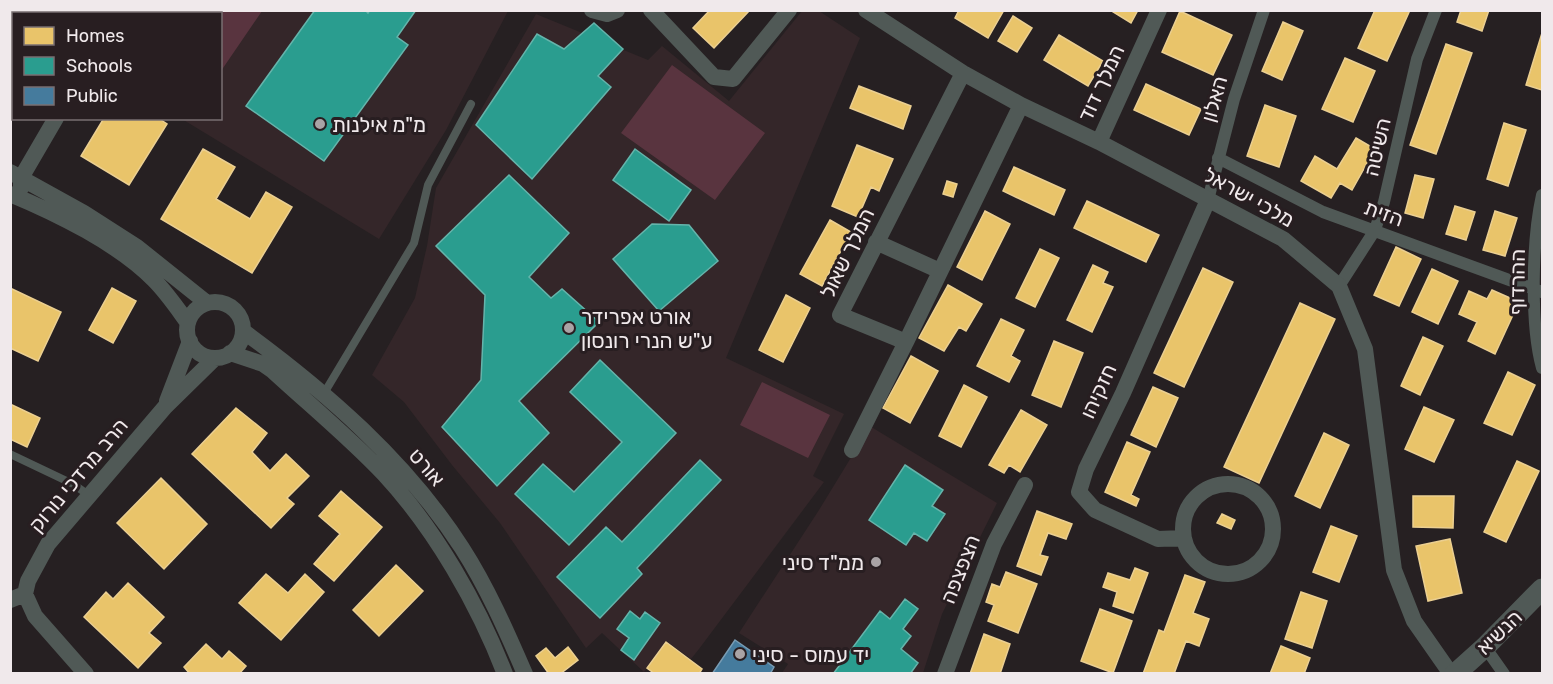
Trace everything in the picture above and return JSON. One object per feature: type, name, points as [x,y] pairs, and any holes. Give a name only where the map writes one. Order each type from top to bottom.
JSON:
[{"type":"street","points":[[592,10],[607,14],[617,10]]},
{"type":"street","points":[[651,10],[714,77],[733,79],[789,10]]},
{"type":"street","name":"מלכי ישראל","points":[[866,10],[963,73],[1021,105],[1099,142],[1283,239],[1339,286],[1365,349],[1394,570],[1414,621],[1453,674]]},
{"type":"street","name":"המלך דוד","points":[[1099,142],[1159,10]]},
{"type":"street","name":"האלון","points":[[1208,200],[1234,99],[1264,10]]},
{"type":"street","name":"השיטה","points":[[1339,286],[1375,230],[1384,202],[1417,59],[1436,10]]},
{"type":"street","name":"המלך שאול","points":[[906,342],[840,315],[963,73]]},
{"type":"street","points":[[852,450],[1021,105]]},
{"type":"street","points":[[16,175],[55,120]]},
{"type":"street","name":"הזית","points":[[1218,158],[1323,212],[1538,291]]},
{"type":"street","points":[[16,175],[20,185],[18,197],[82,227],[128,259],[152,278],[188,323]]},
{"type":"street","points":[[16,175],[84,213],[137,247],[207,303]]},
{"type":"street","name":"ההרדוף","points":[[1542,195],[1539,211],[1538,291],[1538,354],[1542,368]]},
{"type":"street","name":"חזקיהו","points":[[1184,538],[1158,539],[1095,510],[1079,492],[1086,469],[1123,393],[1208,200]]},
{"type":"street","points":[[876,242],[940,271]]},
{"type":"street","points":[[207,303],[224,303],[232,307],[242,322],[243,331],[240,343],[223,356],[200,353],[190,341],[187,332],[192,314],[207,303]]},
{"type":"street","name":"אורט","points":[[243,331],[286,362],[323,394],[411,480],[455,538],[495,607],[525,674]]},
{"type":"street","name":"הרב מרדכי נורוק","points":[[165,407],[190,341]]},
{"type":"street","name":"אורט","points":[[223,356],[262,364],[273,371],[384,475],[424,525],[466,591],[486,627],[505,674]]},
{"type":"street","name":"הרב מרדכי נורוק","points":[[18,597],[48,544],[165,407],[223,356]]},
{"type":"street","points":[[1220,484],[1242,486],[1261,498],[1269,510],[1273,526],[1271,542],[1263,557],[1250,568],[1236,573],[1222,573],[1208,569],[1196,561],[1187,549],[1184,538],[1183,524],[1191,504],[1206,489],[1220,484]]},
{"type":"street","name":"הצפצפה","points":[[945,674],[949,658],[994,544],[1024,485]]},
{"type":"street","name":"הנשיא","points":[[1453,674],[1485,647],[1542,589]]},
{"type":"street","points":[[18,597],[87,674]]},
{"type":"street","points":[[1485,647],[1504,674]]},
{"type":"lane","points":[[323,394],[414,243],[428,184],[471,104]]},
{"type":"lane","points":[[10,454],[73,484],[90,496]]},
{"type":"shaded area","name":"מ\"מ אילנות","points":[[158,10],[508,11],[446,130],[379,239],[184,120],[222,120],[222,12],[157,12]]},
{"type":"shaded area","points":[[168,10],[262,10],[222,70],[222,12],[167,12]]},
{"type":"shaded area","name":"אורט אפרידר ע\"ש הנרי רונסון","points":[[802,11],[819,11],[860,38],[726,358],[844,414],[813,476],[824,482],[699,649],[691,659],[666,641],[644,672],[602,633],[586,648],[500,523],[404,402],[372,375],[415,298],[427,246],[436,188],[536,14],[648,60],[662,46],[729,101]]},
{"type":"shaded area","points":[[672,65],[765,133],[715,200],[621,133]]},
{"type":"shaded area","points":[[762,382],[830,415],[808,458],[740,425]]},
{"type":"shaded area","name":"ממ\"ד סיני","points":[[868,425],[997,503],[942,614],[923,673],[782,673],[788,664],[739,633],[819,510]]},
{"type":"building: Homes","points":[[710,10],[750,10],[714,48],[693,28]]},
{"type":"building: Homes","points":[[959,10],[1004,10],[988,38],[955,18]]},
{"type":"building: Homes","points":[[1110,10],[1138,10],[1131,23]]},
{"type":"building: Homes","points":[[1375,10],[1410,10],[1387,61],[1358,48]]},
{"type":"building: Homes","points":[[1461,10],[1489,10],[1482,31],[1457,22]]},
{"type":"building: Homes","points":[[1180,11],[1232,35],[1213,75],[1162,52]]},
{"type":"building: Homes","points":[[1013,16],[1032,28],[1017,52],[998,41]]},
{"type":"building: Homes","points":[[1283,22],[1303,31],[1282,80],[1262,71]]},
{"type":"building: Homes","points":[[1542,33],[1542,90],[1526,85]]},
{"type":"building: Homes","points":[[12,34],[12,108],[10,107],[10,36]]},
{"type":"building: Homes","points":[[1059,35],[1103,61],[1088,86],[1044,60]]},
{"type":"building: Homes","points":[[1446,44],[1472,53],[1436,154],[1410,145]]},
{"type":"building: Homes","points":[[1345,58],[1375,71],[1353,122],[1322,109]]},
{"type":"building: Homes","points":[[1146,84],[1201,109],[1189,135],[1134,110]]},
{"type":"building: Homes","points":[[859,86],[911,106],[903,129],[850,108]]},
{"type":"building: Homes","points":[[1265,105],[1296,116],[1279,167],[1247,156]]},
{"type":"building: Homes","points":[[103,120],[161,120],[167,124],[129,185],[81,156]]},
{"type":"building: Homes","points":[[1504,123],[1526,130],[1508,186],[1487,179]]},
{"type":"building: Homes","points":[[1356,138],[1375,149],[1352,190],[1340,183],[1331,198],[1301,181],[1315,156],[1337,169]]},
{"type":"building: Homes","points":[[857,145],[893,159],[879,191],[871,187],[858,217],[832,206]]},
{"type":"building: Homes","points":[[203,149],[235,167],[216,199],[250,219],[266,192],[292,207],[252,273],[161,219]]},
{"type":"building: Homes","points":[[1014,167],[1065,190],[1054,215],[1003,191]]},
{"type":"building: Homes","points":[[1415,175],[1434,179],[1423,218],[1405,213]]},
{"type":"building: Homes","points":[[947,181],[957,184],[953,197],[943,194]]},
{"type":"building: Homes","points":[[1087,201],[1159,235],[1146,262],[1074,228]]},
{"type":"building: Homes","points":[[1455,206],[1475,212],[1466,240],[1446,234]]},
{"type":"building: Homes","points":[[985,211],[1010,224],[982,280],[957,267]]},
{"type":"building: Homes","points":[[1495,211],[1517,218],[1505,256],[1483,250]]},
{"type":"building: Homes","points":[[830,220],[851,232],[822,286],[800,274]]},
{"type":"building: Homes","points":[[1396,247],[1421,259],[1399,306],[1374,295]]},
{"type":"building: Homes","points":[[1040,249],[1059,258],[1035,307],[1016,298]]},
{"type":"building: Homes","points":[[1093,265],[1108,272],[1103,283],[1113,287],[1092,332],[1067,320]]},
{"type":"building: Homes","points":[[1203,268],[1233,282],[1184,387],[1154,373]]},
{"type":"building: Homes","points":[[1432,269],[1458,281],[1438,324],[1412,312]]},
{"type":"building: Homes","points":[[948,285],[982,304],[966,331],[959,327],[944,351],[919,338]]},
{"type":"building: Homes","points":[[10,288],[61,312],[38,361],[10,348]]},
{"type":"building: Homes","points":[[112,288],[136,301],[113,343],[89,330]]},
{"type":"building: Homes","points":[[1492,290],[1519,302],[1495,354],[1468,341],[1477,322],[1459,314],[1469,291],[1487,299]]},
{"type":"building: Homes","points":[[786,295],[810,308],[783,362],[759,350]]},
{"type":"building: Homes","points":[[1300,303],[1335,319],[1259,483],[1224,467]]},
{"type":"building: Homes","points":[[1001,319],[1024,330],[1011,356],[1020,361],[1009,382],[977,366]]},
{"type":"building: Homes","points":[[1423,337],[1443,346],[1420,395],[1401,386]]},
{"type":"building: Homes","points":[[1054,341],[1083,353],[1061,407],[1032,395]]},
{"type":"building: Homes","points":[[911,356],[938,371],[910,423],[883,408]]},
{"type":"building: Homes","points":[[1508,372],[1535,385],[1512,435],[1484,423]]},
{"type":"building: Homes","points":[[964,385],[987,397],[961,447],[939,436]]},
{"type":"building: Homes","points":[[1153,387],[1178,398],[1156,447],[1131,435]]},
{"type":"building: Homes","points":[[10,404],[40,418],[27,447],[10,439]]},
{"type":"building: Homes","points":[[1424,407],[1454,420],[1434,462],[1405,449]]},
{"type":"building: Homes","points":[[236,408],[267,433],[252,452],[270,471],[286,454],[309,476],[287,498],[294,504],[271,528],[192,454]]},
{"type":"building: Homes","points":[[1021,410],[1047,425],[1020,472],[1009,465],[1004,473],[989,465]]},
{"type":"building: Homes","points":[[1324,433],[1349,445],[1320,508],[1295,496]]},
{"type":"building: Homes","points":[[1127,442],[1150,452],[1131,495],[1139,499],[1136,506],[1105,492]]},
{"type":"building: Homes","points":[[1517,461],[1539,471],[1506,542],[1484,532]]},
{"type":"building: Homes","points":[[161,478],[207,524],[164,569],[117,523]]},
{"type":"building: Homes","points":[[341,491],[382,527],[334,581],[314,564],[340,534],[319,516]]},
{"type":"building: Homes","points":[[1413,496],[1454,496],[1453,528],[1413,527]]},
{"type":"building: Homes","points":[[1037,511],[1072,524],[1066,539],[1048,533],[1040,555],[1048,557],[1041,575],[1017,566]]},
{"type":"building: Homes","points":[[1222,514],[1235,520],[1231,529],[1217,523]]},
{"type":"building: Homes","points":[[1331,526],[1357,536],[1339,582],[1313,572]]},
{"type":"building: Homes","points":[[1450,539],[1462,593],[1428,601],[1416,546]]},
{"type":"building: Homes","points":[[396,565],[423,591],[379,636],[353,610]]},
{"type":"building: Homes","points":[[1135,568],[1148,573],[1133,613],[1113,606],[1117,592],[1103,587],[1108,573],[1130,580]]},
{"type":"building: Homes","points":[[1006,572],[1037,584],[1018,633],[988,621],[994,605],[986,602],[992,584],[1000,587]]},
{"type":"building: Homes","points":[[266,574],[288,593],[305,574],[324,592],[281,640],[239,603]]},
{"type":"building: Homes","points":[[1185,575],[1205,582],[1193,613],[1209,619],[1199,646],[1186,641],[1174,674],[1143,674],[1159,630],[1164,632]]},
{"type":"building: Homes","points":[[128,583],[164,617],[149,633],[161,643],[138,668],[84,617],[106,592],[113,599]]},
{"type":"building: Homes","points":[[1301,592],[1327,601],[1312,648],[1285,639]]},
{"type":"building: Homes","points":[[1100,609],[1132,621],[1113,673],[1081,661]]},
{"type":"building: Homes","points":[[984,634],[1010,644],[1000,674],[970,674]]},
{"type":"building: Homes","points":[[666,642],[702,669],[699,674],[655,674],[647,668]]},
{"type":"building: Homes","points":[[206,644],[222,659],[229,651],[246,666],[239,674],[190,674],[184,667]]},
{"type":"building: Homes","points":[[1281,646],[1310,658],[1304,674],[1270,674]]},
{"type":"building: Homes","points":[[568,647],[578,660],[560,674],[549,674],[536,656],[546,648],[555,658]]},
{"type":"building: Schools","points":[[315,10],[365,10],[368,13],[370,10],[416,10],[397,37],[408,45],[324,161],[246,106]]},
{"type":"building: Schools","points":[[594,23],[623,49],[598,76],[611,87],[532,179],[476,125],[537,34],[564,49]]},
{"type":"building: Schools","points":[[635,149],[691,190],[669,221],[613,180]]},
{"type":"building: Schools","points":[[509,175],[569,233],[529,277],[551,298],[562,289],[599,322],[519,401],[549,433],[497,486],[442,427],[481,380],[485,295],[436,246]]},
{"type":"building: Schools","points":[[652,224],[689,225],[718,261],[659,311],[613,259]]},
{"type":"building: Schools","points":[[600,360],[676,433],[569,545],[515,494],[543,464],[574,492],[622,442],[570,392]]},
{"type":"building: Schools","points":[[700,460],[721,480],[637,568],[642,574],[600,618],[557,577],[606,527],[622,542]]},
{"type":"building: Schools","points":[[905,465],[943,490],[932,506],[945,514],[927,541],[914,533],[906,545],[869,520]]},
{"type":"building: Schools","points":[[905,599],[918,609],[903,629],[911,636],[901,649],[918,663],[910,674],[833,674],[880,611],[890,619]]},
{"type":"building: Schools","points":[[630,611],[640,619],[645,612],[660,623],[634,660],[621,650],[629,638],[617,629]]},
{"type":"building: Public","name":"יד עמוס - סיני","points":[[735,640],[774,667],[770,674],[712,674]]},
{"type":"place","name":"מ\"מ אילנות","points":[[320,124]]},
{"type":"place","name":"אורט אפרידר ע\"ש הנרי רונסון","points":[[569,328]]},
{"type":"place","name":"ממ\"ד סיני","points":[[876,562]]},
{"type":"place","name":"יד עמוס - סיני","points":[[740,654]]}]
